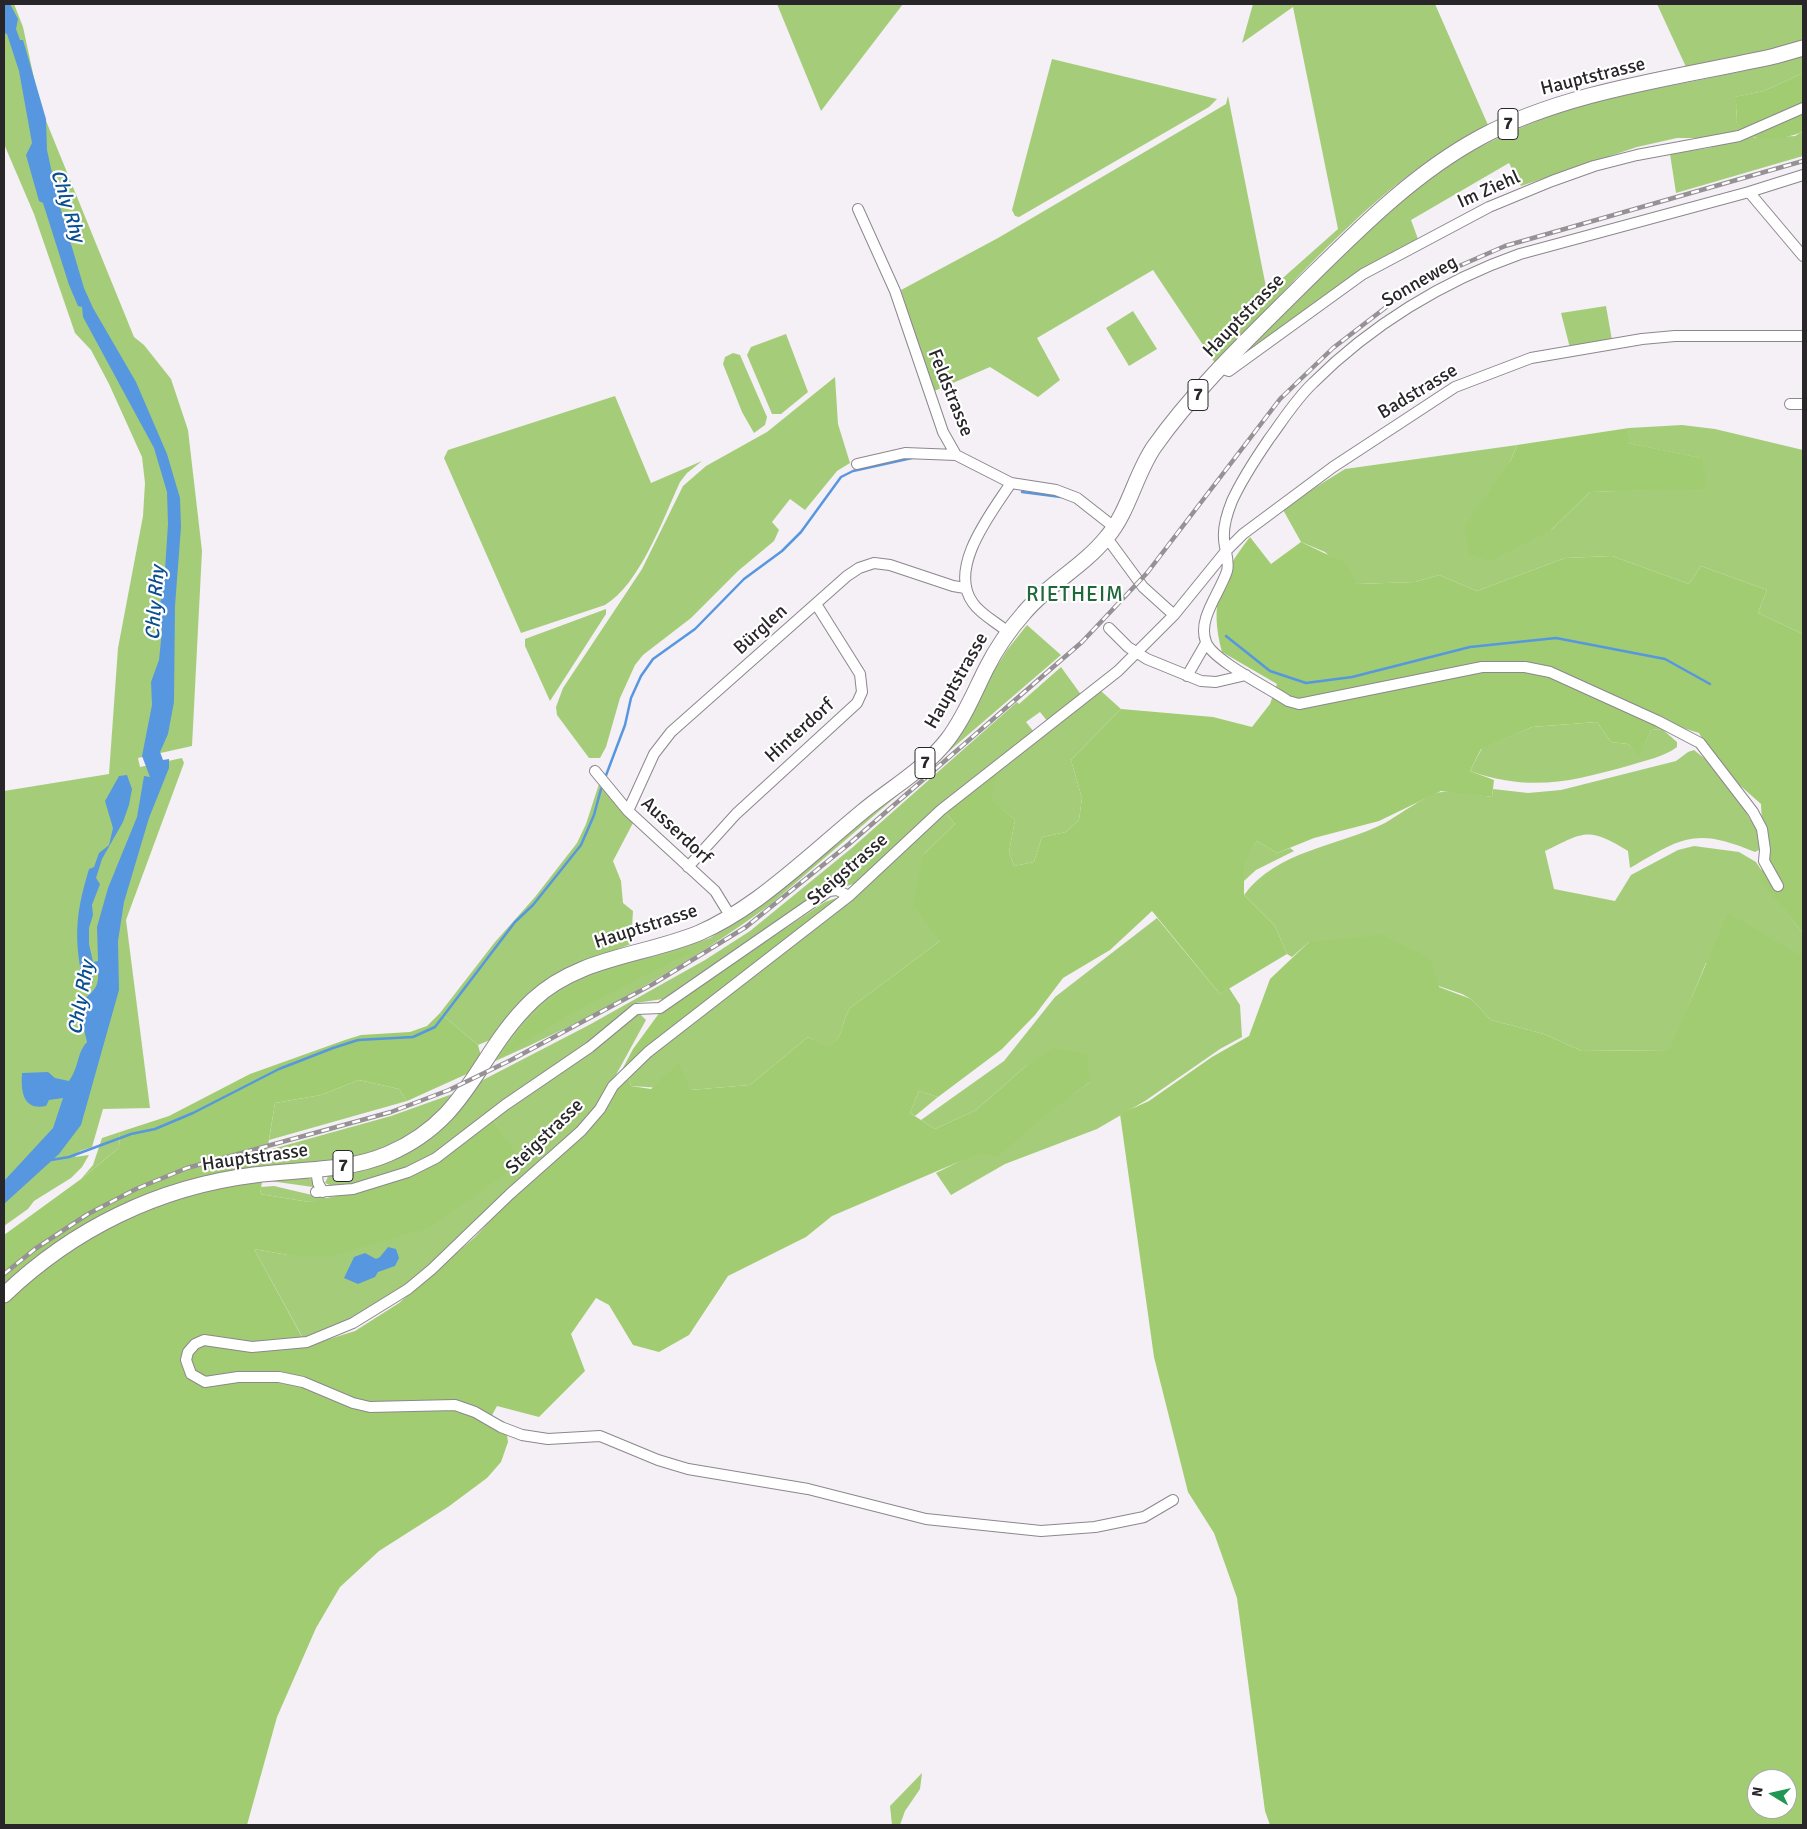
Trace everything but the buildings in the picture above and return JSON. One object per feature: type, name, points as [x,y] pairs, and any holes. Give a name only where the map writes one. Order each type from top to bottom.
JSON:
[{"type":"main road","name":"Hauptstrasse","points":[[4,1295],[31,1269],[72,1241],[138,1204],[187,1188],[242,1177],[316,1169],[380,1158],[414,1142],[441,1122],[461,1099],[516,1018],[534,999],[555,983],[581,968],[698,933],[731,917],[799,866],[940,749],[953,732],[986,670],[1009,632],[1041,593],[1089,556],[1111,533],[1142,465],[1157,442],[1220,368],[1366,223],[1448,156],[1484,135],[1531,114],[1578,98],[1775,56],[1803,48]]},
{"type":"street","name":"Im Ziehl","points":[[1220,368],[1229,371],[1363,274],[1489,207],[1594,166],[1637,155],[1739,136],[1803,108]]},
{"type":"street","name":"Sonneweg","points":[[1206,643],[1205,623],[1227,571],[1225,525],[1232,501],[1257,456],[1287,414],[1312,383],[1354,346],[1401,312],[1485,266],[1520,254],[1749,192],[1803,175]]},
{"type":"street","points":[[1749,192],[1802,252]]},
{"type":"street","name":"Feldstrasse","points":[[858,209],[895,292],[942,432],[956,455],[1011,482],[1056,490],[1078,498],[1111,533],[1143,587],[1174,615]]},
{"type":"street","name":"Badstrasse","points":[[1174,615],[1226,550],[1243,534],[1334,467],[1454,387],[1515,363],[1556,353],[1675,336],[1803,336]]},
{"type":"street","points":[[1790,404],[1803,404]]},
{"type":"street","points":[[857,464],[905,453],[956,455]]},
{"type":"street","points":[[1009,632],[973,603],[965,588],[967,562],[977,535],[1011,482]]},
{"type":"street","name":"Bürglen","points":[[628,811],[654,754],[671,732],[847,576],[859,568],[874,563],[890,565],[965,588]]},
{"type":"street","name":"Hinterdorf","points":[[688,867],[736,814],[857,703],[862,692],[860,674],[816,604]]},
{"type":"street","name":"Steigstrasse","points":[[1173,1500],[1144,1517],[1095,1527],[1041,1531],[973,1525],[902,1515],[788,1485],[688,1469],[658,1460],[600,1436],[540,1438],[513,1432],[475,1412],[455,1406],[370,1407],[353,1404],[303,1382],[279,1377],[248,1376],[205,1382],[191,1374],[186,1360],[188,1352],[195,1344],[204,1340],[252,1347],[307,1342],[354,1324],[395,1299],[432,1269],[510,1194],[581,1131],[600,1109],[613,1086],[648,1052],[849,896],[941,810],[986,773],[1103,684],[1174,615]]},
{"type":"street","points":[[1109,628],[1137,653],[1187,676],[1210,683],[1246,675]]},
{"type":"street","points":[[1187,676],[1206,643],[1217,656],[1288,701],[1299,704],[1482,667],[1524,667],[1550,672],[1658,721],[1700,743],[1753,812],[1762,830],[1766,850],[1764,861],[1778,886]]},
{"type":"street","name":"Ausserdorf","points":[[595,771],[628,811],[715,891],[731,917]]},
{"type":"street","points":[[316,1169],[320,1192],[353,1189],[408,1172],[436,1158],[505,1105],[590,1047],[636,1009],[660,1008],[830,892],[837,890],[849,896]]},
{"type":"green space","points":[[4,4],[14,4],[23,27],[40,106],[134,337],[144,345],[171,379],[188,430],[202,551],[192,746],[138,758],[140,767],[182,758],[184,763],[126,920],[150,1108],[103,1109],[92,1147],[80,1151],[75,1157],[89,1155],[82,1167],[71,1178],[34,1201],[28,1209],[4,1226],[4,791],[109,774],[118,648],[143,516],[145,483],[142,457],[109,384],[91,350],[75,333],[34,214],[4,144]]},
{"type":"green space","points":[[777,4],[903,4],[821,111]]},
{"type":"green space","points":[[1253,4],[1435,4],[1488,125],[1449,147],[1412,172],[1377,201],[1309,265],[1215,363],[1153,270],[1037,338],[1060,380],[1038,397],[990,367],[932,392],[901,290],[998,238],[1194,123],[1226,104],[1228,96],[1267,292],[1338,229],[1293,7],[1242,43]]},
{"type":"green space","points":[[1657,4],[1803,4],[1803,41],[1756,54],[1686,67]]},
{"type":"green space","points":[[1803,55],[1803,73],[1764,91],[1735,97],[1737,107],[1736,121],[1744,131],[1710,138],[1677,138],[1637,147],[1521,186],[1509,163],[1411,220],[1418,239],[1324,298],[1234,364],[1271,325],[1386,214],[1427,180],[1467,154],[1524,126],[1584,105],[1772,64]]},
{"type":"green space","points":[[1052,59],[1217,99],[1209,107],[1019,217],[1015,216],[1012,210]]},
{"type":"green space","points":[[1803,73],[1803,131],[1787,137],[1762,139],[1745,131],[1736,121],[1737,107],[1734,97],[1764,91]]},
{"type":"green space","points":[[1803,131],[1803,156],[1676,193],[1670,154],[1709,148],[1751,135],[1755,138],[1795,136]]},
{"type":"green space","points":[[1606,306],[1612,340],[1570,348],[1561,313]]},
{"type":"green space","points":[[1133,311],[1157,349],[1129,366],[1106,328]]},
{"type":"green space","points":[[786,334],[808,392],[781,414],[772,414],[747,355],[751,347]]},
{"type":"green space","points":[[733,353],[740,355],[767,417],[765,425],[754,433],[742,412],[723,364],[725,357]]},
{"type":"green space","points":[[835,377],[838,424],[850,463],[837,471],[805,510],[790,499],[772,522],[779,530],[774,541],[738,571],[691,618],[643,655],[635,665],[620,698],[606,747],[600,758],[589,758],[557,715],[556,707],[563,688],[642,569],[683,486],[706,466],[767,432]]},
{"type":"green space","points":[[615,396],[651,483],[702,461],[687,473],[680,482],[640,567],[618,595],[605,605],[521,633],[444,458],[448,450]]},
{"type":"green space","points":[[1682,425],[1715,429],[1803,450],[1803,634],[1758,613],[1767,590],[1701,566],[1689,584],[1612,556],[1565,558],[1477,591],[1439,575],[1415,582],[1357,584],[1325,552],[1301,542],[1282,508],[1345,469],[1517,445],[1510,462],[1551,530],[1590,492],[1706,488],[1700,458],[1627,443],[1629,428]]},
{"type":"green space","points":[[1629,428],[1628,443],[1701,458],[1707,489],[1590,492],[1551,530],[1489,561],[1469,554],[1465,526],[1510,462],[1517,445]]},
{"type":"green space","points":[[1250,537],[1271,564],[1301,542],[1347,564],[1357,584],[1415,582],[1439,575],[1477,591],[1565,558],[1612,556],[1689,584],[1701,566],[1767,590],[1758,613],[1803,634],[1803,933],[1759,880],[1764,860],[1761,804],[1718,766],[1699,733],[1664,722],[1662,729],[1651,730],[1640,756],[1628,744],[1611,742],[1597,722],[1532,727],[1481,749],[1470,771],[1494,780],[1492,797],[1441,791],[1379,821],[1314,838],[1277,853],[1257,841],[1244,863],[1244,895],[1275,926],[1287,954],[1220,994],[1152,911],[1110,950],[1063,978],[1035,1015],[1002,1049],[938,1097],[919,1091],[910,1113],[935,1129],[976,1110],[1027,1065],[1053,1048],[1087,1054],[1090,1082],[1050,1111],[998,1156],[977,1154],[832,1216],[806,1237],[728,1276],[689,1335],[659,1352],[633,1345],[609,1305],[596,1298],[571,1334],[585,1371],[539,1417],[497,1406],[491,1417],[505,1422],[508,1442],[501,1462],[487,1478],[448,1507],[379,1551],[340,1587],[316,1628],[277,1717],[247,1825],[4,1825],[4,1235],[81,1179],[119,1148],[120,1132],[169,1116],[250,1074],[361,1035],[410,1032],[427,1026],[440,1013],[478,1045],[482,1060],[469,1073],[407,1101],[399,1089],[359,1080],[321,1095],[275,1103],[260,1194],[309,1202],[381,1186],[410,1176],[494,1120],[515,1153],[508,1172],[428,1228],[332,1256],[288,1255],[254,1249],[307,1346],[355,1331],[399,1303],[475,1237],[509,1201],[586,1134],[617,1089],[623,1068],[633,1049],[660,1012],[825,902],[842,896],[627,1069],[631,1086],[651,1089],[679,1063],[690,1090],[750,1085],[808,1037],[829,1048],[838,1039],[850,1008],[940,941],[913,905],[924,854],[955,824],[945,812],[1000,767],[991,799],[1015,820],[1009,852],[1014,866],[1034,862],[1042,837],[1066,832],[1079,820],[1082,798],[1071,760],[1121,709],[1213,717],[1252,727],[1270,704],[1277,684],[1222,652],[1217,619],[1217,605],[1225,577],[1231,564]]},
{"type":"green space","points":[[606,609],[606,614],[550,701],[525,646],[525,639]]},
{"type":"green space","points":[[1027,625],[1061,655],[771,904],[705,949],[636,991],[564,1029],[491,1063],[520,1023],[539,1003],[562,985],[586,973],[684,947],[710,938],[767,902],[942,755],[1007,650]]},
{"type":"green space","points":[[1061,667],[1082,696],[1048,722],[1040,712],[1026,722],[1034,732],[860,882],[840,888],[673,994],[663,999],[636,1003],[618,1021],[435,1154],[411,1166],[364,1183],[336,1186],[325,1183],[329,1174],[380,1164],[413,1149],[434,1136],[460,1110],[479,1082],[589,1025],[705,960],[750,931],[853,847],[1017,702],[1019,704]]},
{"type":"green space","points":[[1101,691],[1121,709],[1071,760],[1082,798],[1079,820],[1066,832],[1042,837],[1034,862],[1014,866],[1009,852],[1015,820],[990,799],[1000,767]]},
{"type":"green space","points":[[1597,722],[1611,742],[1628,744],[1640,755],[1651,730],[1662,729],[1677,742],[1677,747],[1661,756],[1570,780],[1531,783],[1512,781],[1470,771],[1482,748],[1532,727]]},
{"type":"green space","points":[[1694,750],[1709,762],[1734,791],[1750,819],[1757,826],[1761,846],[1759,850],[1755,852],[1718,840],[1690,839],[1663,849],[1630,868],[1628,851],[1615,843],[1594,835],[1578,836],[1545,851],[1554,889],[1615,901],[1631,875],[1678,850],[1694,846],[1739,852],[1756,862],[1762,871],[1760,880],[1803,933],[1803,949],[1800,955],[1706,963],[1670,1050],[1582,1051],[1544,1034],[1491,1020],[1471,999],[1462,994],[1309,942],[1292,957],[1287,954],[1275,926],[1244,895],[1273,868],[1290,859],[1385,823],[1437,793],[1454,792],[1492,797],[1493,789],[1528,793],[1561,790],[1676,761]]},
{"type":"green space","points":[[599,784],[633,823],[613,861],[621,881],[623,903],[633,911],[631,944],[579,964],[495,1038],[478,1045],[440,1013],[495,942],[535,897],[577,843],[586,824]]},
{"type":"green space","points":[[945,812],[955,824],[924,854],[940,941],[850,1008],[838,1039],[829,1049],[808,1037],[750,1085],[690,1090],[631,1086],[627,1069],[842,908]]},
{"type":"green space","points":[[1257,841],[1277,853],[1290,848],[1294,851],[1256,870],[1244,881],[1243,863]]},
{"type":"green space","points":[[1728,913],[1799,955],[1803,949],[1803,1825],[1270,1825],[1265,1811],[1237,1598],[1214,1533],[1188,1492],[1154,1357],[1120,1114],[1149,1101],[1212,1057],[1249,1036],[1270,979],[1309,942],[1382,935],[1430,958],[1439,987],[1471,999],[1491,1020],[1544,1034],[1582,1051],[1669,1050]]},
{"type":"green space","points":[[1157,918],[1220,994],[1229,988],[1240,1005],[1242,1037],[1220,1049],[1145,1101],[1097,1129],[1005,1164],[951,1195],[936,1173],[1015,1131],[1090,1082],[1027,1065],[976,1110],[935,1129],[921,1120],[1004,1061],[1055,997]]},
{"type":"green space","points":[[687,950],[693,951],[566,1016],[498,1059],[536,1013],[564,991],[592,976]]},
{"type":"green space","points":[[640,1014],[646,1020],[599,1106],[577,1133],[431,1267],[354,1321],[304,1340],[254,1249],[288,1255],[514,1153],[494,1120],[507,1108]]},
{"type":"green space","points":[[359,1080],[399,1089],[407,1101],[269,1140],[275,1103],[321,1095]]},
{"type":"green space","points":[[919,1091],[938,1097],[915,1116],[910,1113]]},
{"type":"green space","points":[[458,1092],[431,1123],[375,1153],[333,1162],[189,1172],[391,1116]]},
{"type":"green space","points":[[120,1132],[119,1148],[81,1179],[93,1165],[102,1138]]},
{"type":"green space","points":[[304,1176],[313,1180],[313,1187],[270,1181]]},
{"type":"green space","points":[[274,1186],[329,1199],[309,1202],[260,1194],[261,1187]]},
{"type":"green space","points":[[922,1773],[920,1789],[905,1811],[900,1825],[892,1825],[890,1806]]},
{"type":"water","points":[[4,4],[10,4],[18,19],[16,29],[20,40],[23,40],[46,119],[47,150],[58,200],[84,288],[93,308],[136,382],[167,454],[180,498],[181,527],[175,606],[174,702],[168,734],[160,752],[163,760],[169,759],[169,768],[149,818],[124,902],[118,941],[119,990],[81,1125],[59,1154],[4,1204],[4,1181],[53,1128],[63,1098],[49,1100],[46,1106],[38,1107],[32,1105],[25,1098],[23,1092],[22,1073],[48,1072],[55,1078],[69,1081],[75,1070],[81,1050],[87,1042],[83,1025],[85,998],[96,986],[98,971],[93,972],[93,982],[85,992],[77,944],[80,902],[89,869],[94,867],[99,853],[109,845],[113,828],[105,801],[119,776],[127,775],[132,789],[129,805],[123,822],[102,859],[96,878],[100,884],[92,905],[93,915],[89,928],[89,944],[93,962],[98,961],[97,927],[108,888],[137,817],[144,776],[150,777],[142,756],[152,705],[151,682],[159,660],[162,630],[159,608],[164,585],[168,524],[167,492],[154,448],[83,317],[82,307],[78,306],[69,285],[43,203],[39,201],[26,155],[32,143],[19,71],[7,34],[4,33]]},
{"type":"water","points":[[388,1247],[396,1249],[399,1258],[395,1266],[378,1272],[375,1277],[358,1284],[344,1278],[354,1257],[365,1253],[376,1259]]},
{"type":"waterway","points":[[605,778],[625,725],[631,698],[641,676],[653,659],[695,629],[744,579],[782,551],[801,532],[841,477],[853,471],[912,458]]},
{"type":"waterway","points":[[1022,492],[1061,497]]},
{"type":"waterway","points":[[1226,636],[1270,671],[1306,683],[1352,677],[1470,647],[1556,638],[1665,659],[1710,684]]},
{"type":"waterway","points":[[51,1160],[69,1157],[131,1134],[155,1129],[193,1113],[279,1069],[333,1048],[358,1040],[413,1037],[435,1027],[515,922],[533,905],[581,845],[594,815],[601,789]]},
{"type":"railway","points":[[4,1274],[35,1249],[88,1214],[136,1189],[187,1168],[391,1112],[449,1090],[511,1060],[653,984],[746,927],[849,844],[1082,642],[1147,573],[1280,399],[1333,348],[1398,298],[1434,277],[1505,246],[1803,161]]},
{"type":"district","name":"RIETHEIM","points":[[1075,595]]},
{"type":"water label","name":"Chly Rhy","points":[[67,206]]},
{"type":"water label","name":"Chly Rhy","points":[[156,603]]},
{"type":"water label","name":"Chly Rhy","points":[[82,998]]}]
